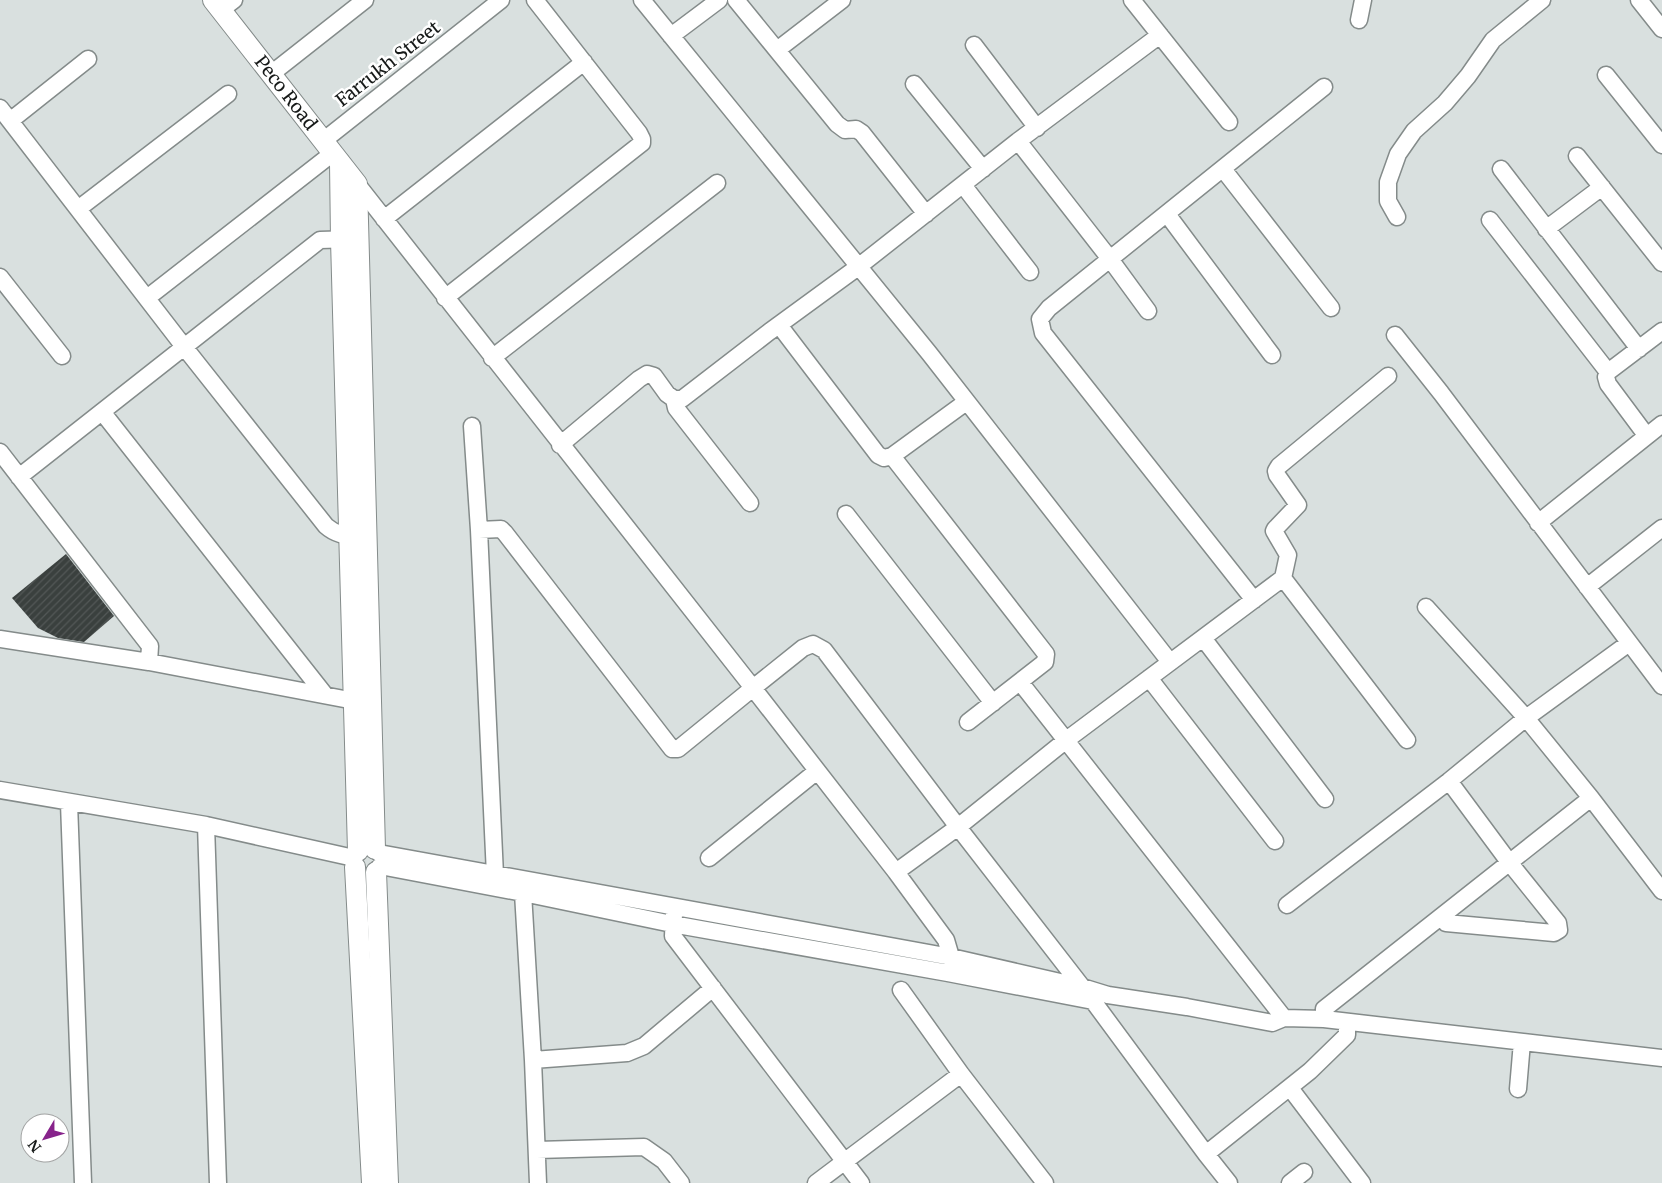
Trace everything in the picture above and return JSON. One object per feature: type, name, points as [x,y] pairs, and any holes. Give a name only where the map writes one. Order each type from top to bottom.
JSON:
[{"type":"street","points":[[271,74],[365,0]]},
{"type":"street","name":"Farrukh Street","points":[[147,298],[332,152],[501,0]]},
{"type":"street","points":[[445,298],[642,143],[639,133],[535,0]]},
{"type":"street","points":[[642,0],[929,353],[1170,662]]},
{"type":"street","points":[[672,36],[719,0]]},
{"type":"street","points":[[736,0],[837,124],[845,130],[856,129],[862,133],[926,214]]},
{"type":"street","points":[[777,50],[842,0]]},
{"type":"street","points":[[1132,0],[1229,122]]},
{"type":"street","points":[[1359,20],[1362,0]]},
{"type":"street","points":[[1397,218],[1388,201],[1388,182],[1398,154],[1414,131],[1445,103],[1468,76],[1493,40],[1542,0]]},
{"type":"street","points":[[1639,0],[1662,29]]},
{"type":"street","name":"Peco Road","points":[[223,3],[271,74],[357,184]]},
{"type":"street","points":[[560,445],[647,374],[654,376],[667,394],[674,399],[682,399],[858,267],[1018,141],[1160,35]]},
{"type":"street","points":[[974,45],[1037,128]]},
{"type":"street","points":[[10,121],[88,59]]},
{"type":"street","points":[[384,219],[584,62]]},
{"type":"street","points":[[1606,75],[1662,145]]},
{"type":"street","points":[[914,84],[983,169]]},
{"type":"street","points":[[1254,600],[1043,333],[1040,319],[1049,308],[1324,87]]},
{"type":"street","points":[[78,209],[228,94]]},
{"type":"street","points":[[0,108],[185,348],[326,526],[331,531],[357,537]]},
{"type":"street","points":[[1018,141],[1148,311]]},
{"type":"street","points":[[332,152],[349,239],[368,859],[388,1183]]},
{"type":"street","points":[[1577,156],[1662,263]]},
{"type":"street","points":[[1223,169],[1331,308]]},
{"type":"street","points":[[1500,169],[1639,349]]},
{"type":"street","points":[[492,358],[717,183]]},
{"type":"street","points":[[349,239],[357,184]]},
{"type":"street","points":[[357,184],[896,872],[946,940],[949,965]]},
{"type":"street","points":[[963,185],[1030,272]]},
{"type":"street","points":[[1546,229],[1602,187]]},
{"type":"street","points":[[1167,214],[1272,355]]},
{"type":"street","points":[[1490,220],[1608,372]]},
{"type":"street","points":[[19,477],[103,413],[320,240],[349,239]]},
{"type":"street","points":[[0,276],[62,356]]},
{"type":"street","points":[[779,325],[878,455],[884,458],[892,456],[962,405]]},
{"type":"street","points":[[1646,435],[1608,384],[1606,377],[1608,372],[1662,331]]},
{"type":"street","points":[[1395,335],[1662,686]]},
{"type":"street","points":[[896,872],[958,827],[1065,741],[1283,578],[1288,555],[1274,532],[1298,505],[1276,476],[1276,471],[1279,466],[1388,376]]},
{"type":"street","points":[[674,399],[676,408],[750,503]]},
{"type":"street","points":[[103,413],[325,695]]},
{"type":"street","points":[[1538,523],[1662,424]]},
{"type":"street","points":[[472,426],[479,530],[495,875]]},
{"type":"street","points":[[0,452],[150,646],[149,662]]},
{"type":"street","points":[[892,456],[1046,654],[1045,662],[968,722]]},
{"type":"street","points":[[846,514],[993,703]]},
{"type":"street","points":[[1587,587],[1662,528]]},
{"type":"street","points":[[479,530],[501,529],[505,533],[672,749],[678,749],[803,648],[813,644],[824,650],[958,827],[1082,986],[1100,998],[1206,1154],[1229,1183]]},
{"type":"street","points":[[1283,578],[1407,740]]},
{"type":"street","points":[[1426,607],[1526,718],[1591,798],[1662,891]]},
{"type":"street","points":[[1203,638],[1325,799]]},
{"type":"street","points":[[0,639],[149,662],[362,703]]},
{"type":"street","points":[[1287,905],[1449,781],[1526,718],[1629,643]]},
{"type":"street","points":[[1149,678],[1275,841]]},
{"type":"street","points":[[1020,682],[1284,1018]]},
{"type":"street","points":[[709,858],[817,770]]},
{"type":"street","points":[[1442,917],[1446,924],[1554,933],[1559,930],[1558,923],[1509,862],[1449,781]]},
{"type":"street","points":[[0,790],[206,825],[368,859],[524,887],[675,907],[1100,998],[1187,1007],[1272,1023],[1284,1018],[1347,1022],[1662,1058]]},
{"type":"street","points":[[1324,1020],[1324,1008],[1591,798]]},
{"type":"street","points":[[69,803],[83,1183]]},
{"type":"street","points":[[206,825],[218,1183]]},
{"type":"street","points":[[368,859],[495,875],[524,887],[672,924],[1082,986]]},
{"type":"street","points":[[368,859],[372,1183]]},
{"type":"street","points":[[524,887],[538,1183]]},
{"type":"street","points":[[675,907],[672,924],[673,936],[861,1183]]},
{"type":"street","points":[[533,1060],[627,1053],[644,1046],[713,988]]},
{"type":"street","points":[[901,990],[961,1074],[1045,1183]]},
{"type":"street","points":[[1206,1154],[1310,1071],[1347,1035],[1347,1022]]},
{"type":"street","points":[[1518,1089],[1522,1042]]},
{"type":"street","points":[[816,1183],[961,1074]]},
{"type":"street","points":[[1290,1088],[1362,1183]]},
{"type":"street","points":[[537,1150],[644,1146],[664,1160],[681,1183]]},
{"type":"street","points":[[1290,1183],[1304,1172]]},
{"type":"building","points":[[66,554],[114,616],[84,642],[58,638],[38,628],[12,598]]}]
